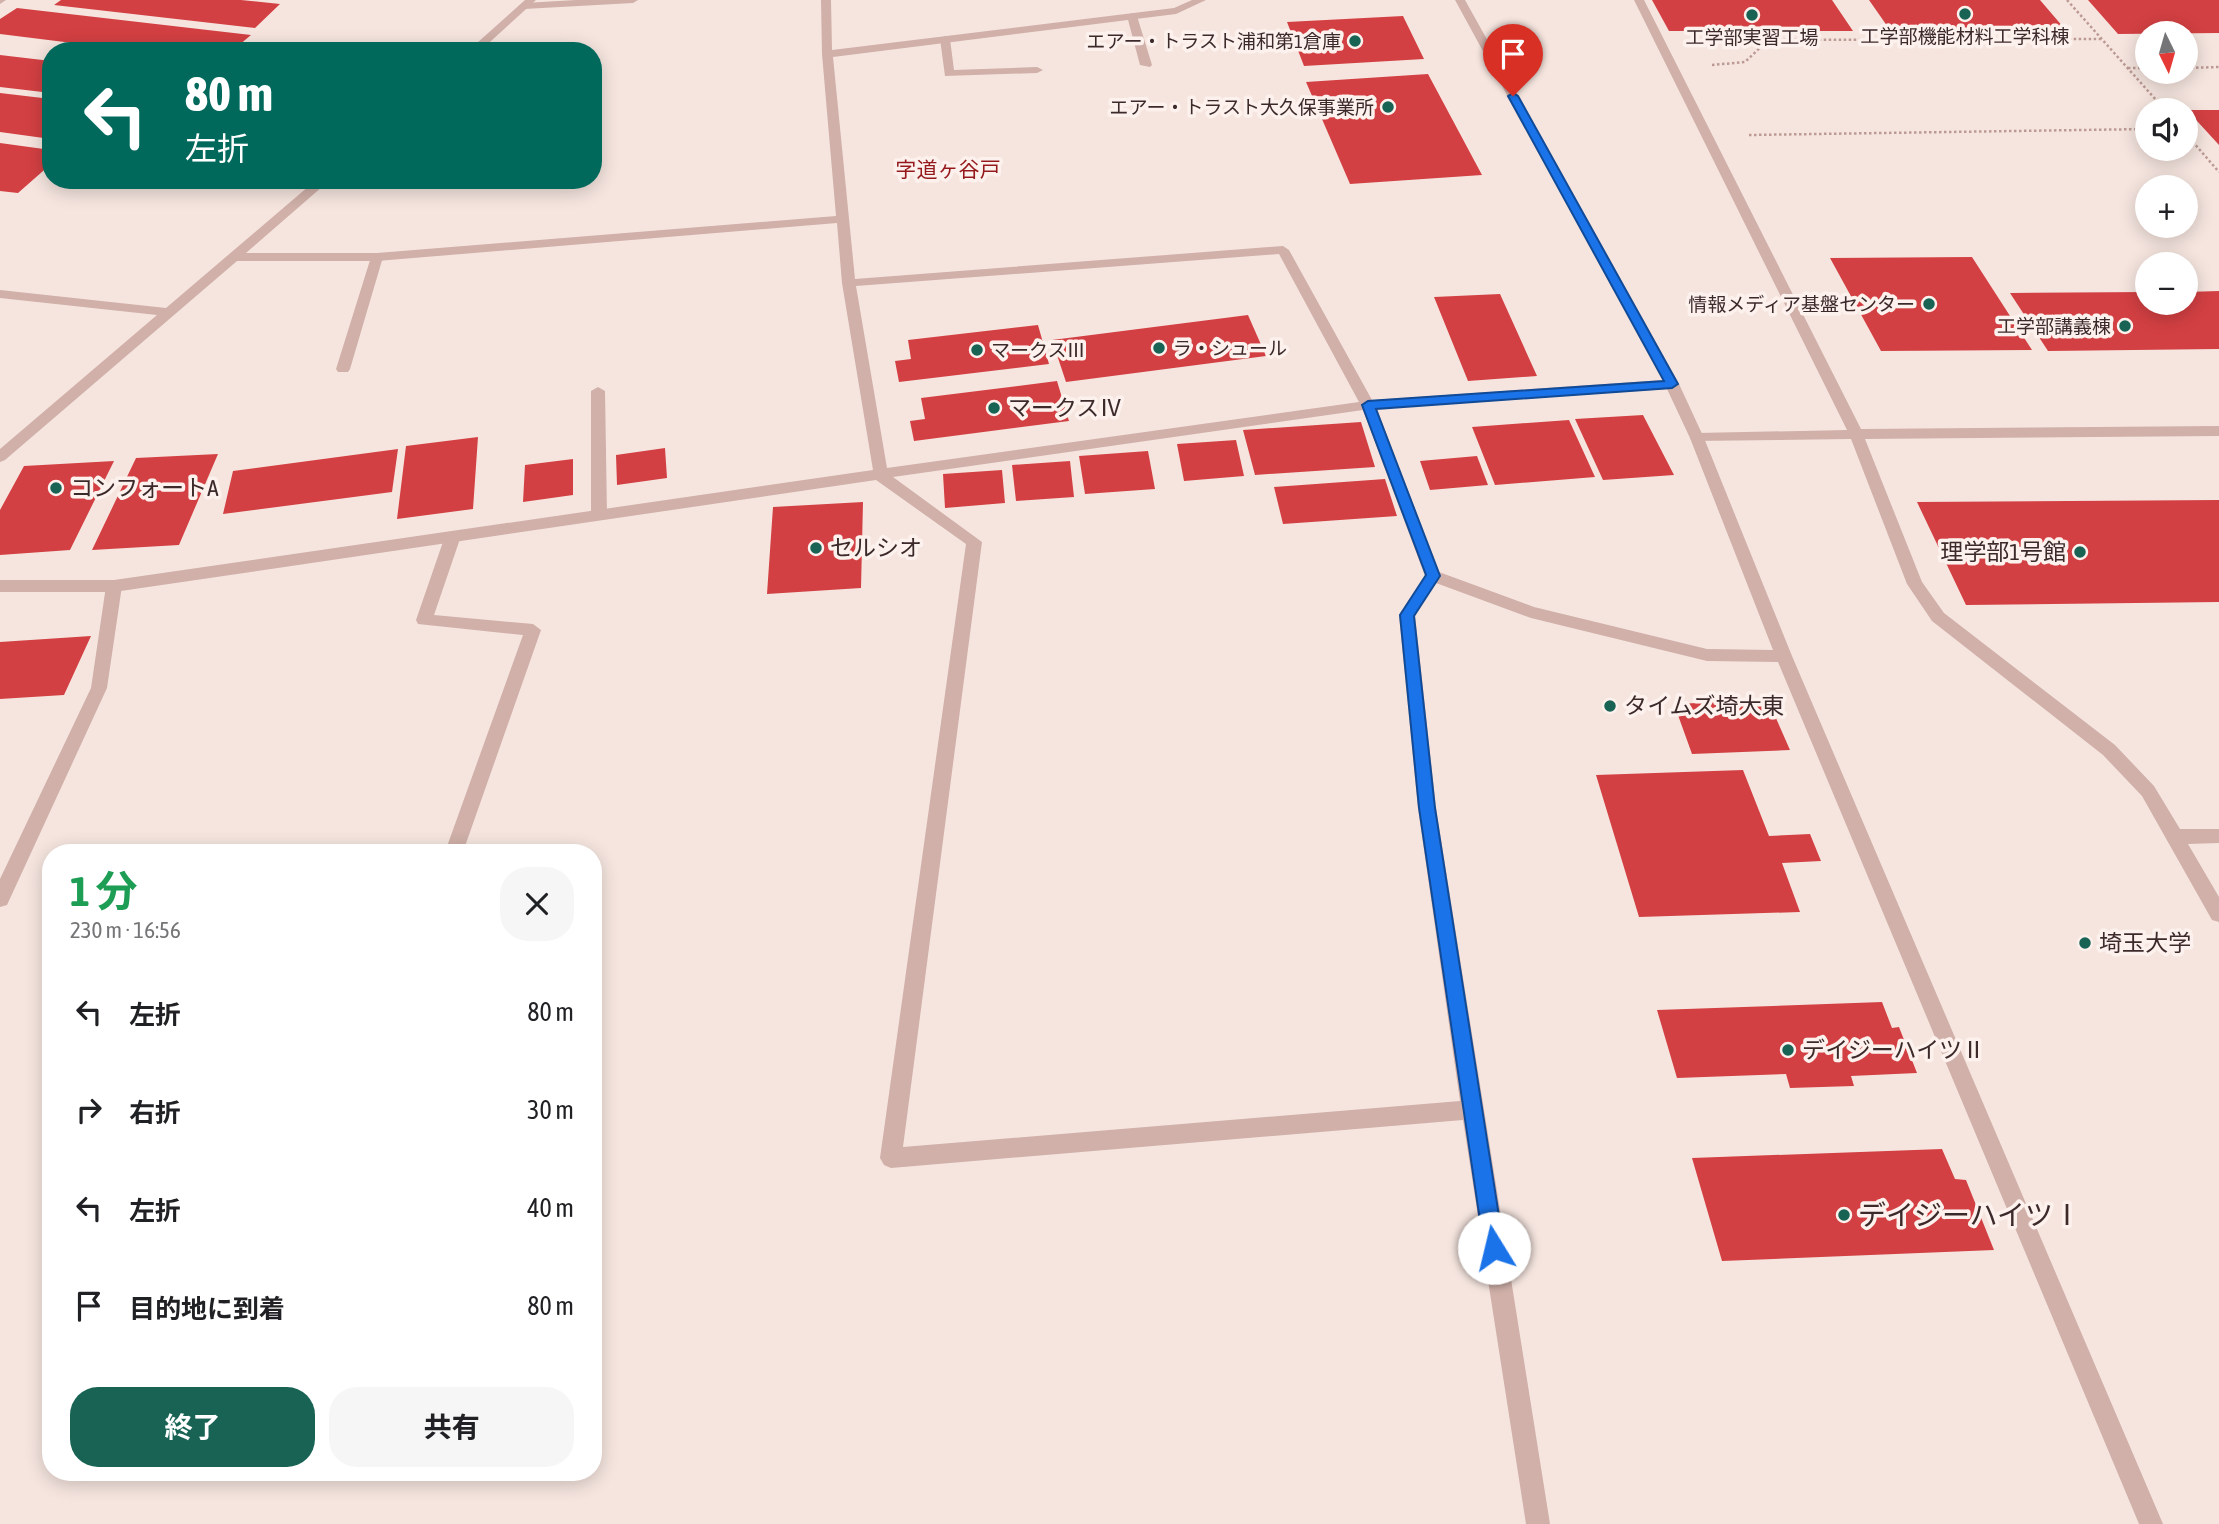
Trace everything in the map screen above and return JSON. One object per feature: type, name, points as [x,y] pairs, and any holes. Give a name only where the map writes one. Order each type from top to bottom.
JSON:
[{"type":"street","points":[[483,42],[528,3],[633,0]]},
{"type":"street","points":[[826,0],[827,54],[849,283],[881,476],[974,542],[891,1158],[1472,1110]]},
{"type":"street","points":[[827,54],[1176,11],[1202,0]]},
{"type":"street","points":[[1460,0],[1672,384],[1697,438],[1784,656],[2151,1524]]},
{"type":"street","points":[[1639,0],[1856,434],[1915,584],[1938,617],[2109,750],[2148,791],[2219,914]]},
{"type":"street","points":[[1132,16],[1146,65]]},
{"type":"street","points":[[945,39],[949,74],[1037,69]]},
{"type":"street","points":[[0,457],[314,189]]},
{"type":"street","points":[[236,257],[377,257],[843,219]]},
{"type":"street","points":[[849,283],[1283,250],[1368,405],[1433,576],[1531,612],[1707,655],[1784,656]]},
{"type":"street","points":[[343,369],[377,257]]},
{"type":"street","points":[[0,294],[171,313]]},
{"type":"street","points":[[0,586],[114,586],[1368,405],[1672,384]]},
{"type":"street","points":[[598,391],[599,514]]},
{"type":"street","points":[[1697,438],[2219,431]]},
{"type":"street","points":[[453,536],[424,620],[533,630],[457,844]]},
{"type":"street","points":[[1433,576],[1407,615],[1427,808],[1538,1524]]},
{"type":"street","points":[[0,899],[99,688],[114,586]]},
{"type":"street","points":[[2175,837],[2219,836]]},
{"type":"path","points":[[2067,0],[2154,98]]},
{"type":"path","points":[[1671,65],[1745,62],[1766,42],[1779,40],[2102,39]]},
{"type":"path","points":[[2198,68],[2219,67]]},
{"type":"path","points":[[2128,68],[2135,68]]},
{"type":"path","points":[[1707,135],[2135,129]]},
{"type":"path","points":[[2198,148],[2219,172]]},
{"type":"building","points":[[61,0],[241,0],[280,4],[255,28],[54,5]]},
{"type":"building","name":"工学部実習工場","points":[[1652,0],[1832,0],[1853,31],[1669,31]]},
{"type":"building","name":"工学部機能材料工学科棟","points":[[1869,0],[2040,0],[2064,28],[1890,30]]},
{"type":"building","points":[[2088,0],[2219,0],[2219,33],[2198,33],[2198,21],[2135,21],[2135,34],[2118,34]]},
{"type":"building","points":[[17,8],[251,35],[243,42],[64,42],[0,34],[0,19]]},
{"type":"building","name":"エアー・トラスト浦和第1倉庫","points":[[1403,16],[1424,59],[1304,66],[1287,22]]},
{"type":"building","points":[[0,55],[42,60],[42,92],[0,87]]},
{"type":"building","points":[[1428,74],[1482,175],[1350,184],[1306,82]]},
{"type":"building","points":[[0,93],[42,98],[42,138],[0,132]]},
{"type":"building","points":[[2198,110],[2219,110],[2219,145],[2198,122]]},
{"type":"building","points":[[0,143],[42,149],[42,172],[18,193],[0,191]]},
{"type":"building","name":"情報メディア基盤センター","points":[[1972,257],[2032,350],[1881,351],[1830,258]]},
{"type":"building","name":"工学部講義棟","points":[[2219,291],[2219,349],[2048,351],[2010,293],[2135,292],[2135,315],[2198,315],[2198,292]]},
{"type":"building","points":[[1500,294],[1537,376],[1468,381],[1434,297]]},
{"type":"building","name":"ラ・シュール","points":[[1248,315],[1266,356],[1066,382],[1052,340]]},
{"type":"building","name":"マークスⅢ","points":[[1038,325],[1049,364],[899,382],[895,361],[911,359],[908,340]]},
{"type":"building","name":"マークスⅣ","points":[[1057,381],[1069,421],[914,441],[910,421],[925,419],[921,398]]},
{"type":"building","points":[[1643,415],[1674,475],[1603,480],[1575,419]]},
{"type":"building","points":[[1569,420],[1595,477],[1495,485],[1472,427]]},
{"type":"building","points":[[1361,422],[1375,467],[1255,475],[1243,430]]},
{"type":"building","points":[[478,437],[473,509],[397,519],[406,446]]},
{"type":"building","points":[[1236,440],[1244,476],[1184,481],[1177,444]]},
{"type":"building","points":[[665,448],[667,478],[617,485],[616,455]]},
{"type":"building","points":[[398,449],[392,492],[223,514],[233,471]]},
{"type":"building","points":[[1148,451],[1155,489],[1085,494],[1079,456]]},
{"type":"building","points":[[218,454],[179,545],[92,550],[136,458]]},
{"type":"building","points":[[1477,456],[1488,485],[1430,490],[1420,461]]},
{"type":"building","points":[[573,459],[573,495],[523,502],[525,465]]},
{"type":"building","name":"コンフォートA","points":[[114,461],[70,550],[0,555],[0,510],[24,466]]},
{"type":"building","points":[[1070,461],[1074,497],[1016,501],[1012,465]]},
{"type":"building","points":[[1002,470],[1005,503],[945,508],[943,474]]},
{"type":"building","points":[[1385,479],[1397,516],[1283,524],[1274,487]]},
{"type":"building","name":"理学部1号館","points":[[2219,500],[2219,602],[1966,605],[1917,502]]},
{"type":"building","name":"セルシオ","points":[[863,502],[861,588],[767,594],[773,507]]},
{"type":"building","points":[[91,636],[64,695],[0,699],[0,642]]},
{"type":"building","points":[[1768,700],[1790,750],[1692,754],[1674,704]]},
{"type":"building","points":[[1743,770],[1769,836],[1810,834],[1821,861],[1782,863],[1800,912],[1639,917],[1596,775]]},
{"type":"building","name":"デイジーハイツⅡ","points":[[1882,1002],[1892,1028],[1899,1027],[1917,1073],[1851,1076],[1854,1086],[1790,1088],[1786,1074],[1677,1078],[1657,1010]]},
{"type":"building","name":"デイジーハイツⅠ","points":[[1942,1149],[1955,1179],[1966,1180],[1994,1250],[1722,1261],[1692,1158]]},
{"type":"place","name":"工学部機能材料工学科棟","points":[[1965,14]]},
{"type":"place","name":"工学部実習工場","points":[[1752,15]]},
{"type":"place","name":"エアー・トラスト浦和第1倉庫","points":[[1355,41]]},
{"type":"place","name":"エアー・トラスト大久保事業所","points":[[1388,107]]},
{"type":"place","name":"情報メディア基盤センター","points":[[1929,304]]},
{"type":"place","name":"工学部講義棟","points":[[2125,326]]},
{"type":"place","name":"ラ・シュール","points":[[1159,348]]},
{"type":"place","name":"マークスⅢ","points":[[977,350]]},
{"type":"place","name":"マークスⅣ","points":[[994,408]]},
{"type":"place","name":"コンフォートA","points":[[56,488]]},
{"type":"place","name":"セルシオ","points":[[816,548]]},
{"type":"place","name":"理学部1号館","points":[[2080,552]]},
{"type":"place","name":"タイムズ埼大東","points":[[1610,706]]},
{"type":"place","name":"埼玉大学","points":[[2085,943]]},
{"type":"place","name":"デイジーハイツⅡ","points":[[1788,1050]]},
{"type":"place","name":"デイジーハイツⅠ","points":[[1844,1215]]},
{"type":"district","name":"字道ヶ谷戸","points":[[948,169]]},
{"type":"route","points":[[1494,1248],[1427,808],[1407,615],[1433,576],[1368,405],[1672,384],[1513,96]]}]
